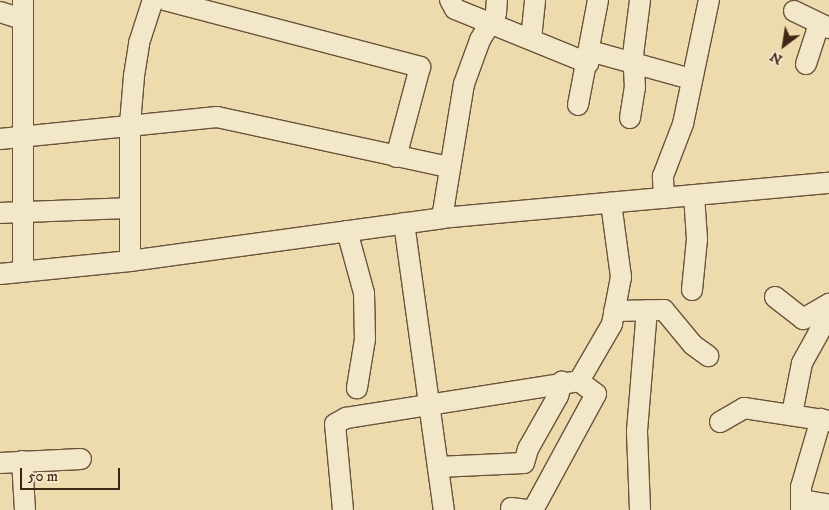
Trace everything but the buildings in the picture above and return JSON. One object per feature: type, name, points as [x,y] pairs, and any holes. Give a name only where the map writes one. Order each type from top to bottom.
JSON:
[{"type":"street","points":[[130,261],[130,124],[139,43],[153,0]]},
{"type":"street","points":[[165,0],[420,67],[396,157]]},
{"type":"street","points":[[450,0],[455,8],[531,39],[589,57],[691,80]]},
{"type":"street","points":[[442,218],[448,167],[464,84],[496,13],[497,0]]},
{"type":"street","points":[[531,39],[535,0]]},
{"type":"street","points":[[578,105],[589,57],[598,0]]},
{"type":"street","points":[[630,118],[635,88],[634,66],[640,0]]},
{"type":"street","points":[[664,198],[663,176],[678,142],[709,0]]},
{"type":"street","points":[[0,12],[23,9],[23,272]]},
{"type":"street","points":[[794,11],[824,26],[806,64]]},
{"type":"street","points":[[0,139],[22,138],[130,124],[217,117],[448,167]]},
{"type":"street","points":[[0,274],[130,261],[442,218],[829,183]]},
{"type":"street","points":[[692,290],[697,238],[694,195]]},
{"type":"street","points":[[438,467],[524,463],[528,449],[558,396],[608,335],[621,278],[611,203]]},
{"type":"street","points":[[0,213],[130,208]]},
{"type":"street","points":[[404,224],[444,510]]},
{"type":"street","points":[[348,231],[364,292],[365,339],[357,388]]},
{"type":"street","points":[[775,297],[804,319],[829,304]]},
{"type":"street","points":[[792,414],[802,363],[820,332],[829,304]]},
{"type":"street","points":[[640,510],[637,430],[646,310]]},
{"type":"street","points":[[614,311],[664,310],[693,345],[708,356]]},
{"type":"street","points":[[343,510],[335,424],[346,418],[570,381],[596,394],[533,510]]},
{"type":"street","points":[[720,422],[744,408],[825,420],[800,487],[802,505],[829,505]]},
{"type":"street","points":[[0,463],[81,459]]},
{"type":"street","points":[[22,461],[25,510]]}]
